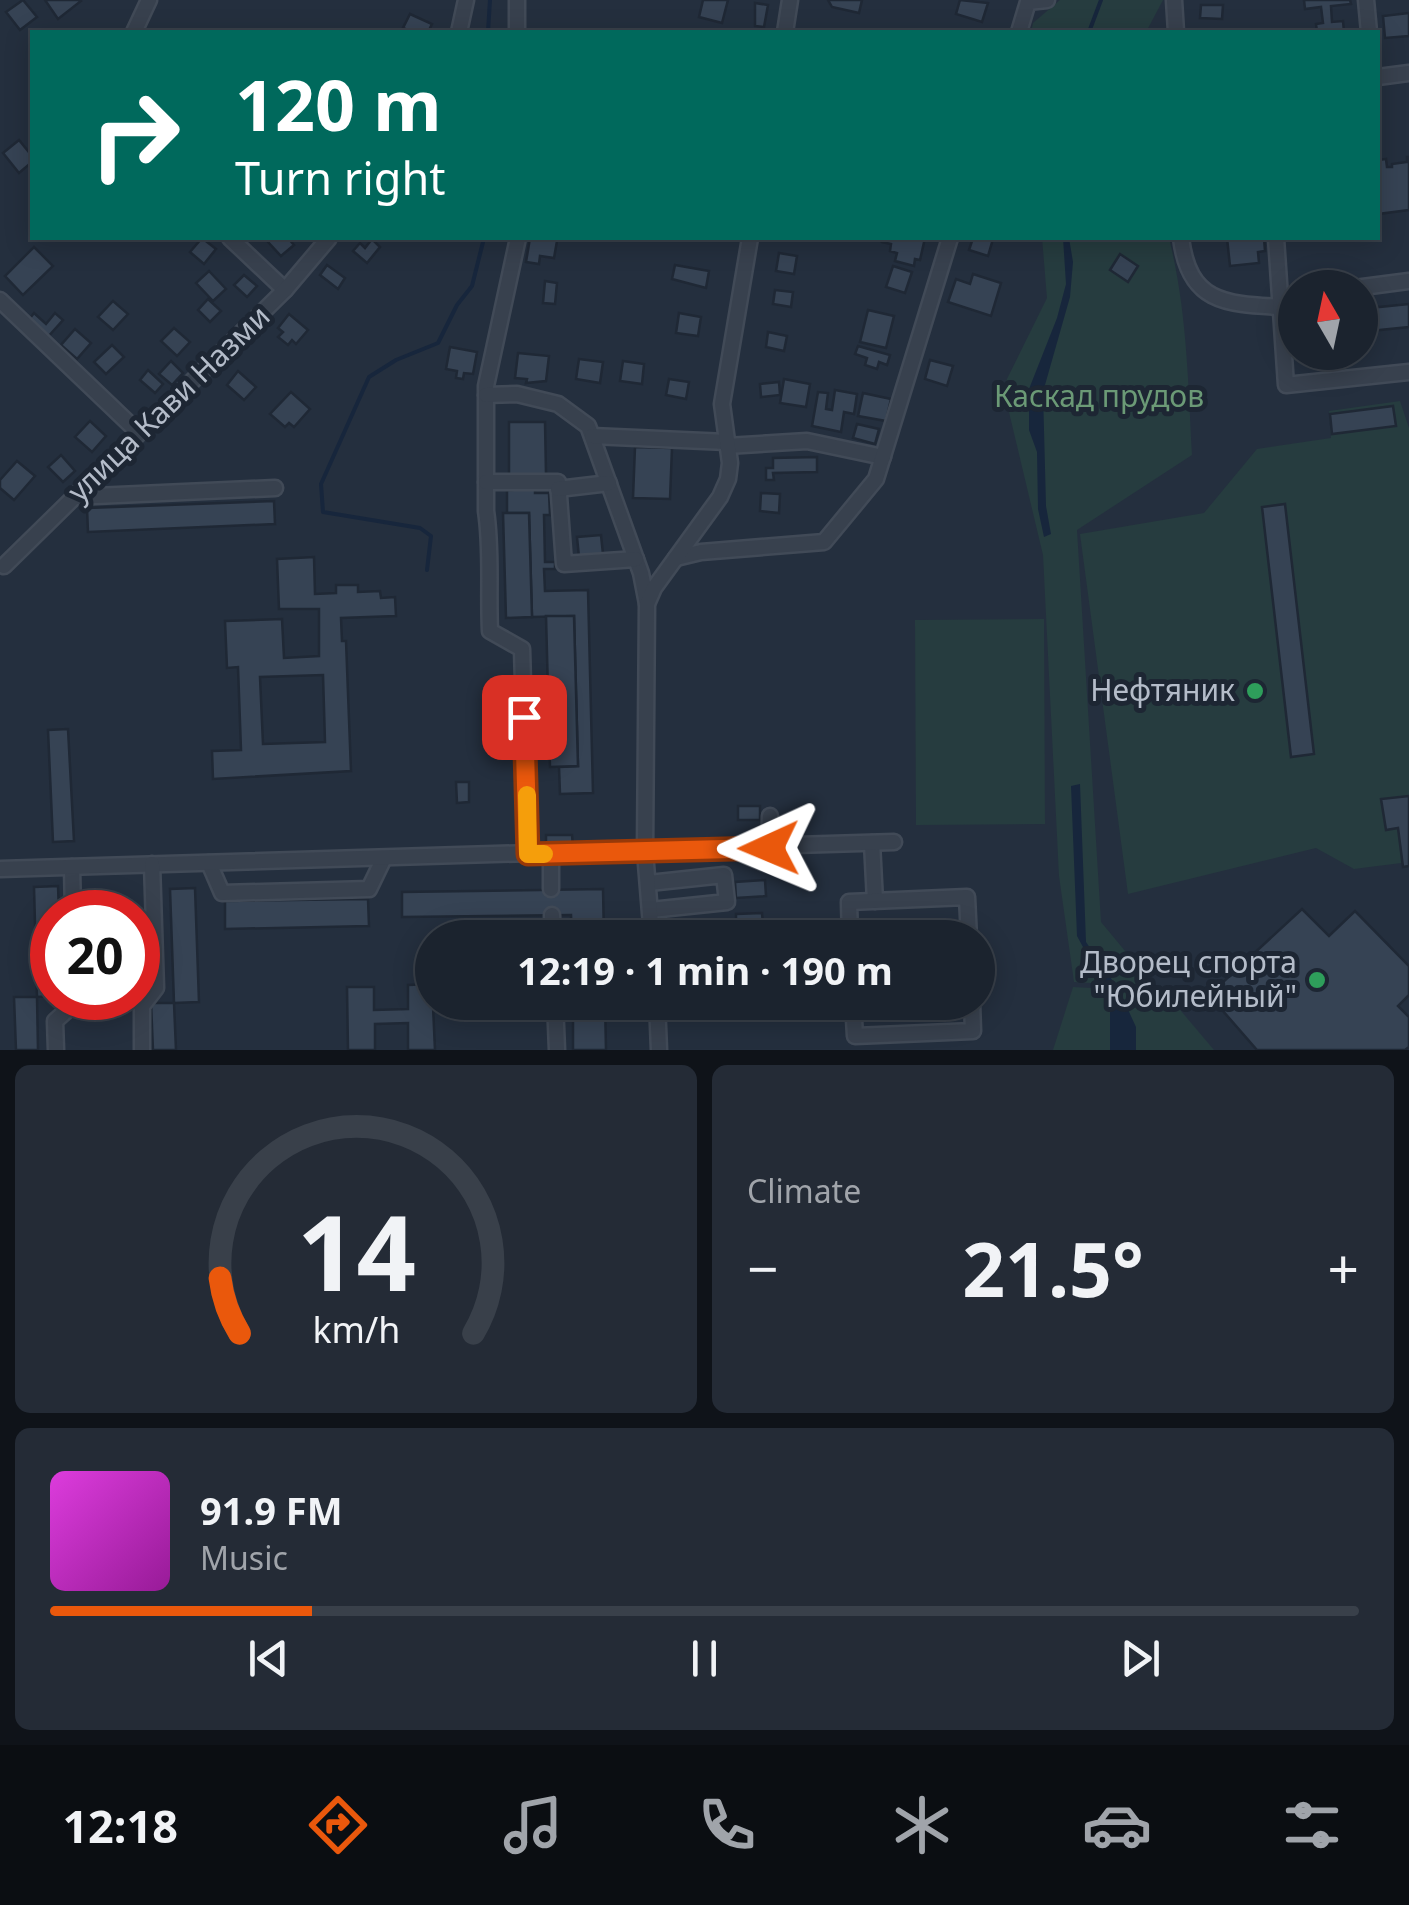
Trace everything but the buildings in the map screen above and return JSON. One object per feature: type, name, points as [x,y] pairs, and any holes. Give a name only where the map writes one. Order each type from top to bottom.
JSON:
[{"type":"street","points":[[135,30],[149,0]]},
{"type":"street","points":[[459,30],[466,0]]},
{"type":"street","points":[[517,0],[518,30]]},
{"type":"street","points":[[784,30],[790,0]]},
{"type":"street","points":[[1021,30],[1028,1],[1047,0]]},
{"type":"street","points":[[1174,0],[1176,30]]},
{"type":"street","points":[[1366,0],[1369,30]]},
{"type":"street","points":[[1380,76],[1409,73]]},
{"type":"street","points":[[232,240],[284,290]]},
{"type":"street","name":"улица Кави Назми","points":[[4,566],[284,290],[327,240]]},
{"type":"street","points":[[518,240],[486,395],[490,530],[487,580],[490,630],[522,649],[528,854]]},
{"type":"street","points":[[647,604],[654,588],[720,497],[728,479],[722,404],[750,240]]},
{"type":"street","points":[[676,558],[700,552],[824,542],[876,479],[949,240]]},
{"type":"street","points":[[1180,240],[1184,264],[1198,286],[1226,304],[1278,301]]},
{"type":"street","points":[[1276,240],[1281,270]]},
{"type":"street","points":[[1378,285],[1409,281]]},
{"type":"street","points":[[0,300],[139,432]]},
{"type":"street","points":[[1286,370],[1286,385],[1409,372]]},
{"type":"street","points":[[486,395],[518,394],[558,404],[588,426],[636,559],[647,604],[645,852],[651,920]]},
{"type":"street","points":[[592,436],[727,444],[807,441],[883,457]]},
{"type":"street","points":[[486,482],[558,482],[564,564],[636,559]]},
{"type":"street","points":[[558,489],[609,483]]},
{"type":"street","points":[[73,497],[274,488]]},
{"type":"street","points":[[769,848],[770,816]]},
{"type":"street","points":[[0,869],[894,842]]},
{"type":"street","points":[[872,843],[875,901]]},
{"type":"street","points":[[551,854],[551,890]]},
{"type":"street","points":[[209,863],[222,892],[369,890],[384,858]]},
{"type":"street","points":[[142,1050],[142,1006],[156,988],[152,864]]},
{"type":"street","points":[[72,867],[73,890]]},
{"type":"street","points":[[649,884],[724,876],[727,902],[650,910]]},
{"type":"street","points":[[850,920],[849,902],[967,897],[968,920]]},
{"type":"street","points":[[552,915],[552,920]]},
{"type":"street","points":[[55,1020],[56,1050]]},
{"type":"street","points":[[556,1020],[557,1050]]},
{"type":"street","points":[[658,1020],[660,1050]]},
{"type":"street","points":[[855,1020],[855,1036],[973,1031],[973,1020]]},
{"type":"green space","points":[[1060,0],[1163,0],[1147,30],[1031,30],[1033,23]]},
{"type":"green space","name":"Каскад прудов","points":[[1042,240],[1169,240],[1186,346],[1192,455],[1077,530],[1101,922],[1155,987],[1074,982],[1059,876],[1043,555],[1003,387],[1047,298]]},
{"type":"green space","name":"Нефтяник","points":[[1400,401],[1409,428],[1409,862],[1354,869],[1316,848],[1128,894],[1080,534],[1204,513],[1257,449],[1331,438],[1329,411]]},
{"type":"green space","points":[[1044,619],[1045,824],[916,825],[915,620]]},
{"type":"green space","points":[[1073,987],[1165,992],[1214,1050],[1053,1050]]},
{"type":"water","points":[[1063,240],[1069,240],[1073,262],[1070,297],[1043,392],[1046,506],[1051,534],[1044,537],[1038,509],[1037,452],[1029,430],[1029,389],[1066,284]]},
{"type":"water","points":[[1080,784],[1086,942],[1119,990],[1136,1027],[1136,1050],[1110,1050],[1110,997],[1077,936],[1071,786]]},
{"type":"waterway","points":[[488,30],[490,0]]},
{"type":"waterway","points":[[1090,30],[1101,0]]},
{"type":"waterway","points":[[427,570],[431,536],[420,528],[323,512],[321,484],[369,377],[396,360],[438,343],[457,305],[472,286],[484,240]]},
{"type":"slow traffic","points":[[527,795],[528,854],[544,854]]},
{"type":"place","name":"Нефтяник","points":[[1255,691]]},
{"type":"place","name":"Дворец спорта \"Юбилейный\"","points":[[1317,980]]},
{"type":"route","points":[[524,717],[528,854],[769,848]]}]
